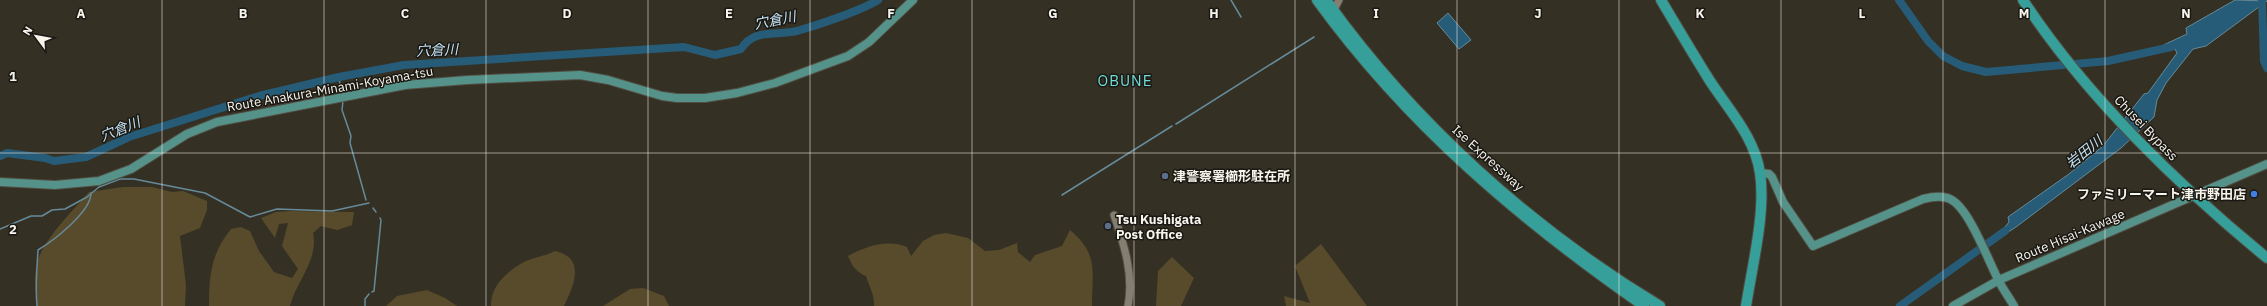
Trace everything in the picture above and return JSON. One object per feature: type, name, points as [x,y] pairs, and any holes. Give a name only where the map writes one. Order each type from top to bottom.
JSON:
[{"type":"highway","name":"Ise Expressway","points":[[1316,0],[1363,60],[1502,200],[1564,250],[1644,306]]},
{"type":"highway","name":"Ise Expressway","points":[[1326,0],[1421,119],[1537,219],[1603,268],[1660,306]]},
{"type":"highway","points":[[1661,0],[1702,68],[1744,132],[1752,147],[1760,173],[1760,210],[1746,306]]},
{"type":"highway","name":"Chusei Bypass","points":[[2023,0],[2058,50],[2107,106],[2187,190],[2194,194],[2267,258]]},
{"type":"main road","name":"Route Anakura-Minami-Koyama-tsu","points":[[0,182],[55,185],[98,181],[131,169],[187,134],[217,122],[421,84],[580,75],[608,80],[662,96],[677,98],[705,98],[737,93],[774,83],[848,56],[870,42],[913,0]]},
{"type":"main road","name":"Route Hisai-Kawage","points":[[1953,306],[1999,280],[2194,194],[2267,164]]},
{"type":"main road","points":[[1760,173],[1769,174],[1772,177],[1783,202],[1813,246],[1923,199],[1936,197],[1948,198],[1955,203],[1988,254],[1999,280],[2014,306]]},
{"type":"street","points":[[1114,215],[1126,253],[1130,274],[1128,306]]},
{"type":"shaded area","points":[[123,187],[152,187],[172,192],[183,191],[207,201],[207,210],[200,228],[180,236],[186,285],[185,306],[37,306],[35,273],[38,258],[50,238],[89,192]]},
{"type":"shaded area","points":[[276,212],[354,212],[352,225],[337,230],[321,226],[313,233],[313,252],[290,306],[209,306],[212,265],[219,247],[231,229],[241,227],[250,231],[259,251],[274,272],[292,278],[298,269],[282,246],[288,223],[279,224],[275,238],[261,218]]},
{"type":"shaded area","points":[[1070,230],[1086,247],[1090,256],[1093,273],[1092,306],[874,306],[873,295],[866,276],[855,268],[848,256],[862,249],[877,245],[892,244],[907,247],[911,256],[923,241],[934,235],[946,233],[968,238],[985,251],[999,250],[1017,243],[1018,252],[1030,262],[1035,255],[1062,246]]},
{"type":"shaded area","points":[[1321,244],[1367,306],[1286,306],[1284,296],[1310,303],[1295,266]]},
{"type":"shaded area","points":[[555,251],[565,255],[571,260],[574,266],[574,282],[564,306],[491,306],[491,299],[501,279],[526,261]]},
{"type":"shaded area","points":[[1172,257],[1194,278],[1181,306],[1156,306],[1158,271]]},
{"type":"shaded area","points":[[643,288],[664,296],[669,306],[603,306],[630,289]]},
{"type":"shaded area","points":[[427,290],[445,298],[457,306],[386,306],[397,296]]},
{"type":"water","points":[[2235,0],[2267,1],[2206,46],[2193,49],[2166,83],[2157,100],[2154,117],[2121,148],[2016,227],[1993,242],[2009,222],[2008,217],[2069,174],[2103,146],[2144,94],[2148,93],[2177,53],[2175,49],[2155,49],[2187,34],[2186,28]]},
{"type":"water","points":[[1448,13],[1471,40],[1459,49],[1437,23]]},
{"type":"waterway","name":"穴倉川","points":[[0,156],[7,153],[45,158],[54,161],[86,157],[129,137],[259,96],[339,77],[404,65],[684,47],[715,55],[741,49],[746,42],[759,35],[797,31],[850,13],[878,0]]},
{"type":"waterway","points":[[1231,0],[1241,17]]},
{"type":"waterway","points":[[1899,0],[1928,41],[1943,56],[1962,66],[1986,72],[2108,61],[2171,47]]},
{"type":"waterway","points":[[2262,1],[2264,61],[2267,68]]},
{"type":"waterway","points":[[1176,124],[1314,37]]},
{"type":"waterway","points":[[339,77],[341,93]]},
{"type":"waterway","points":[[343,101],[342,110],[351,136],[350,143],[366,200]]},
{"type":"waterway","points":[[1062,195],[1172,126]]},
{"type":"waterway","points":[[0,229],[31,216],[42,216],[52,210],[65,209],[87,197],[99,187],[120,179],[134,179],[205,193],[250,217],[277,209],[332,211],[369,203]]},
{"type":"waterway","points":[[37,306],[36,285],[38,250],[53,240],[78,217],[85,209],[91,193]]},
{"type":"waterway","points":[[373,208],[376,212]]},
{"type":"waterway","points":[[372,292],[374,291],[380,218]]},
{"type":"waterway","name":"岩田川","points":[[1900,306],[2005,231]]},
{"type":"waterway","points":[[365,306],[365,299],[369,294]]},
{"type":"place","name":"津警察署櫛形駐在所","points":[[1165,176]]},
{"type":"place","name":"ファミリーマート津市野田店","points":[[2254,194]]},
{"type":"place","name":"Tsu Kushigata Post Office","points":[[1108,226]]},
{"type":"district","name":"OBUNE","points":[[1125,80]]}]
